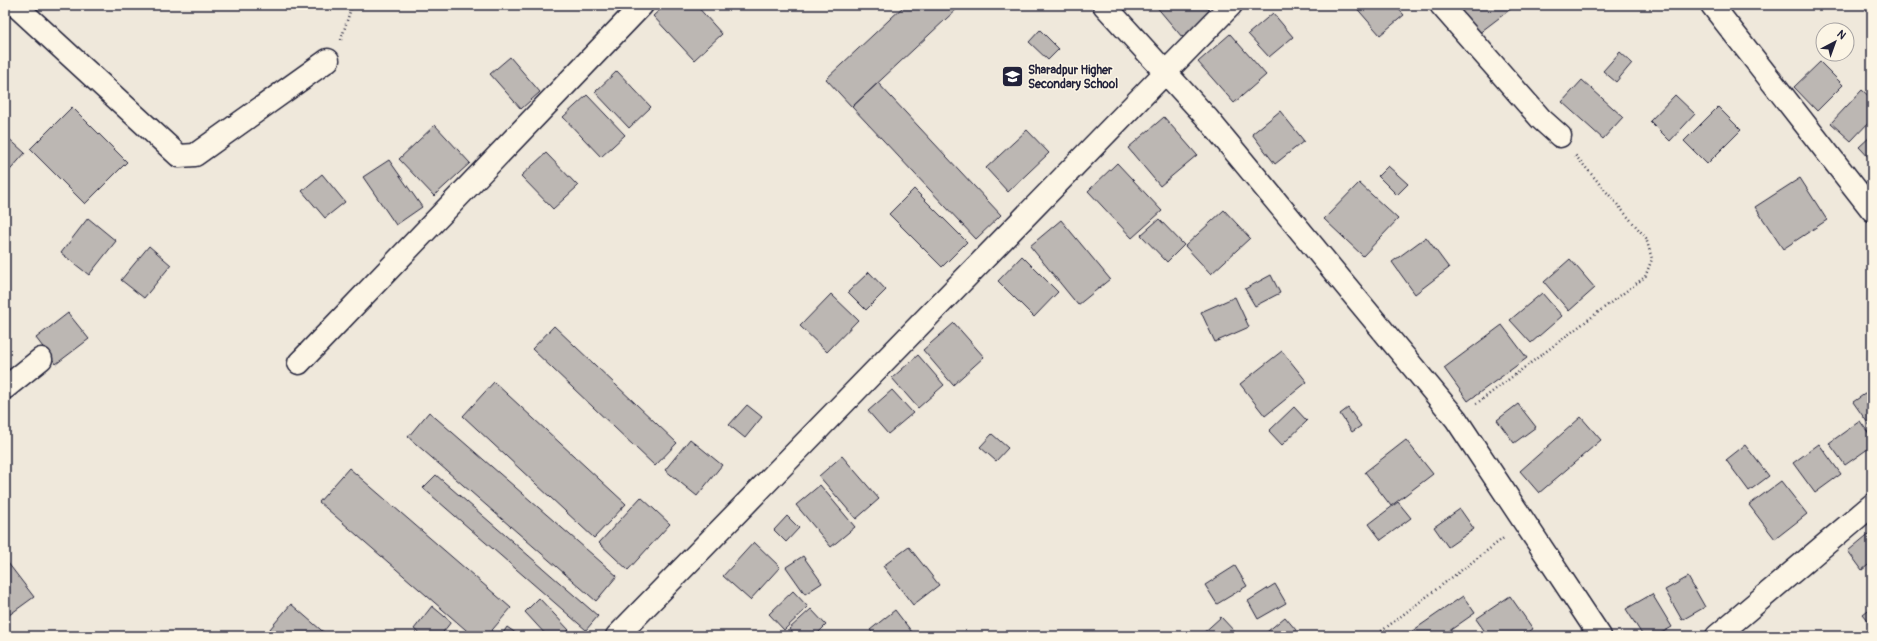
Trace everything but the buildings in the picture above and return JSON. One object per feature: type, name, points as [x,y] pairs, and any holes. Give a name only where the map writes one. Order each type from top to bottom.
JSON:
[{"type":"street","points":[[15,5],[179,156],[195,155],[328,60]]},
{"type":"street","points":[[299,363],[642,5]]},
{"type":"street","points":[[1104,5],[1166,72],[1218,132],[1456,419],[1600,636]]},
{"type":"street","points":[[617,636],[1231,5]]},
{"type":"street","points":[[1441,5],[1541,119],[1560,136]]},
{"type":"street","points":[[1712,5],[1872,210]]},
{"type":"street","points":[[5,388],[41,359]]},
{"type":"street","points":[[1717,636],[1872,505]]},
{"type":"path","points":[[328,60],[344,35],[352,5]]},
{"type":"path","points":[[1456,419],[1645,276],[1652,259],[1646,238],[1560,136]]},
{"type":"path","points":[[1375,636],[1524,522]]},
{"type":"place","name":"Sharadpur Higher Secondary School","points":[[1012,77]]}]
